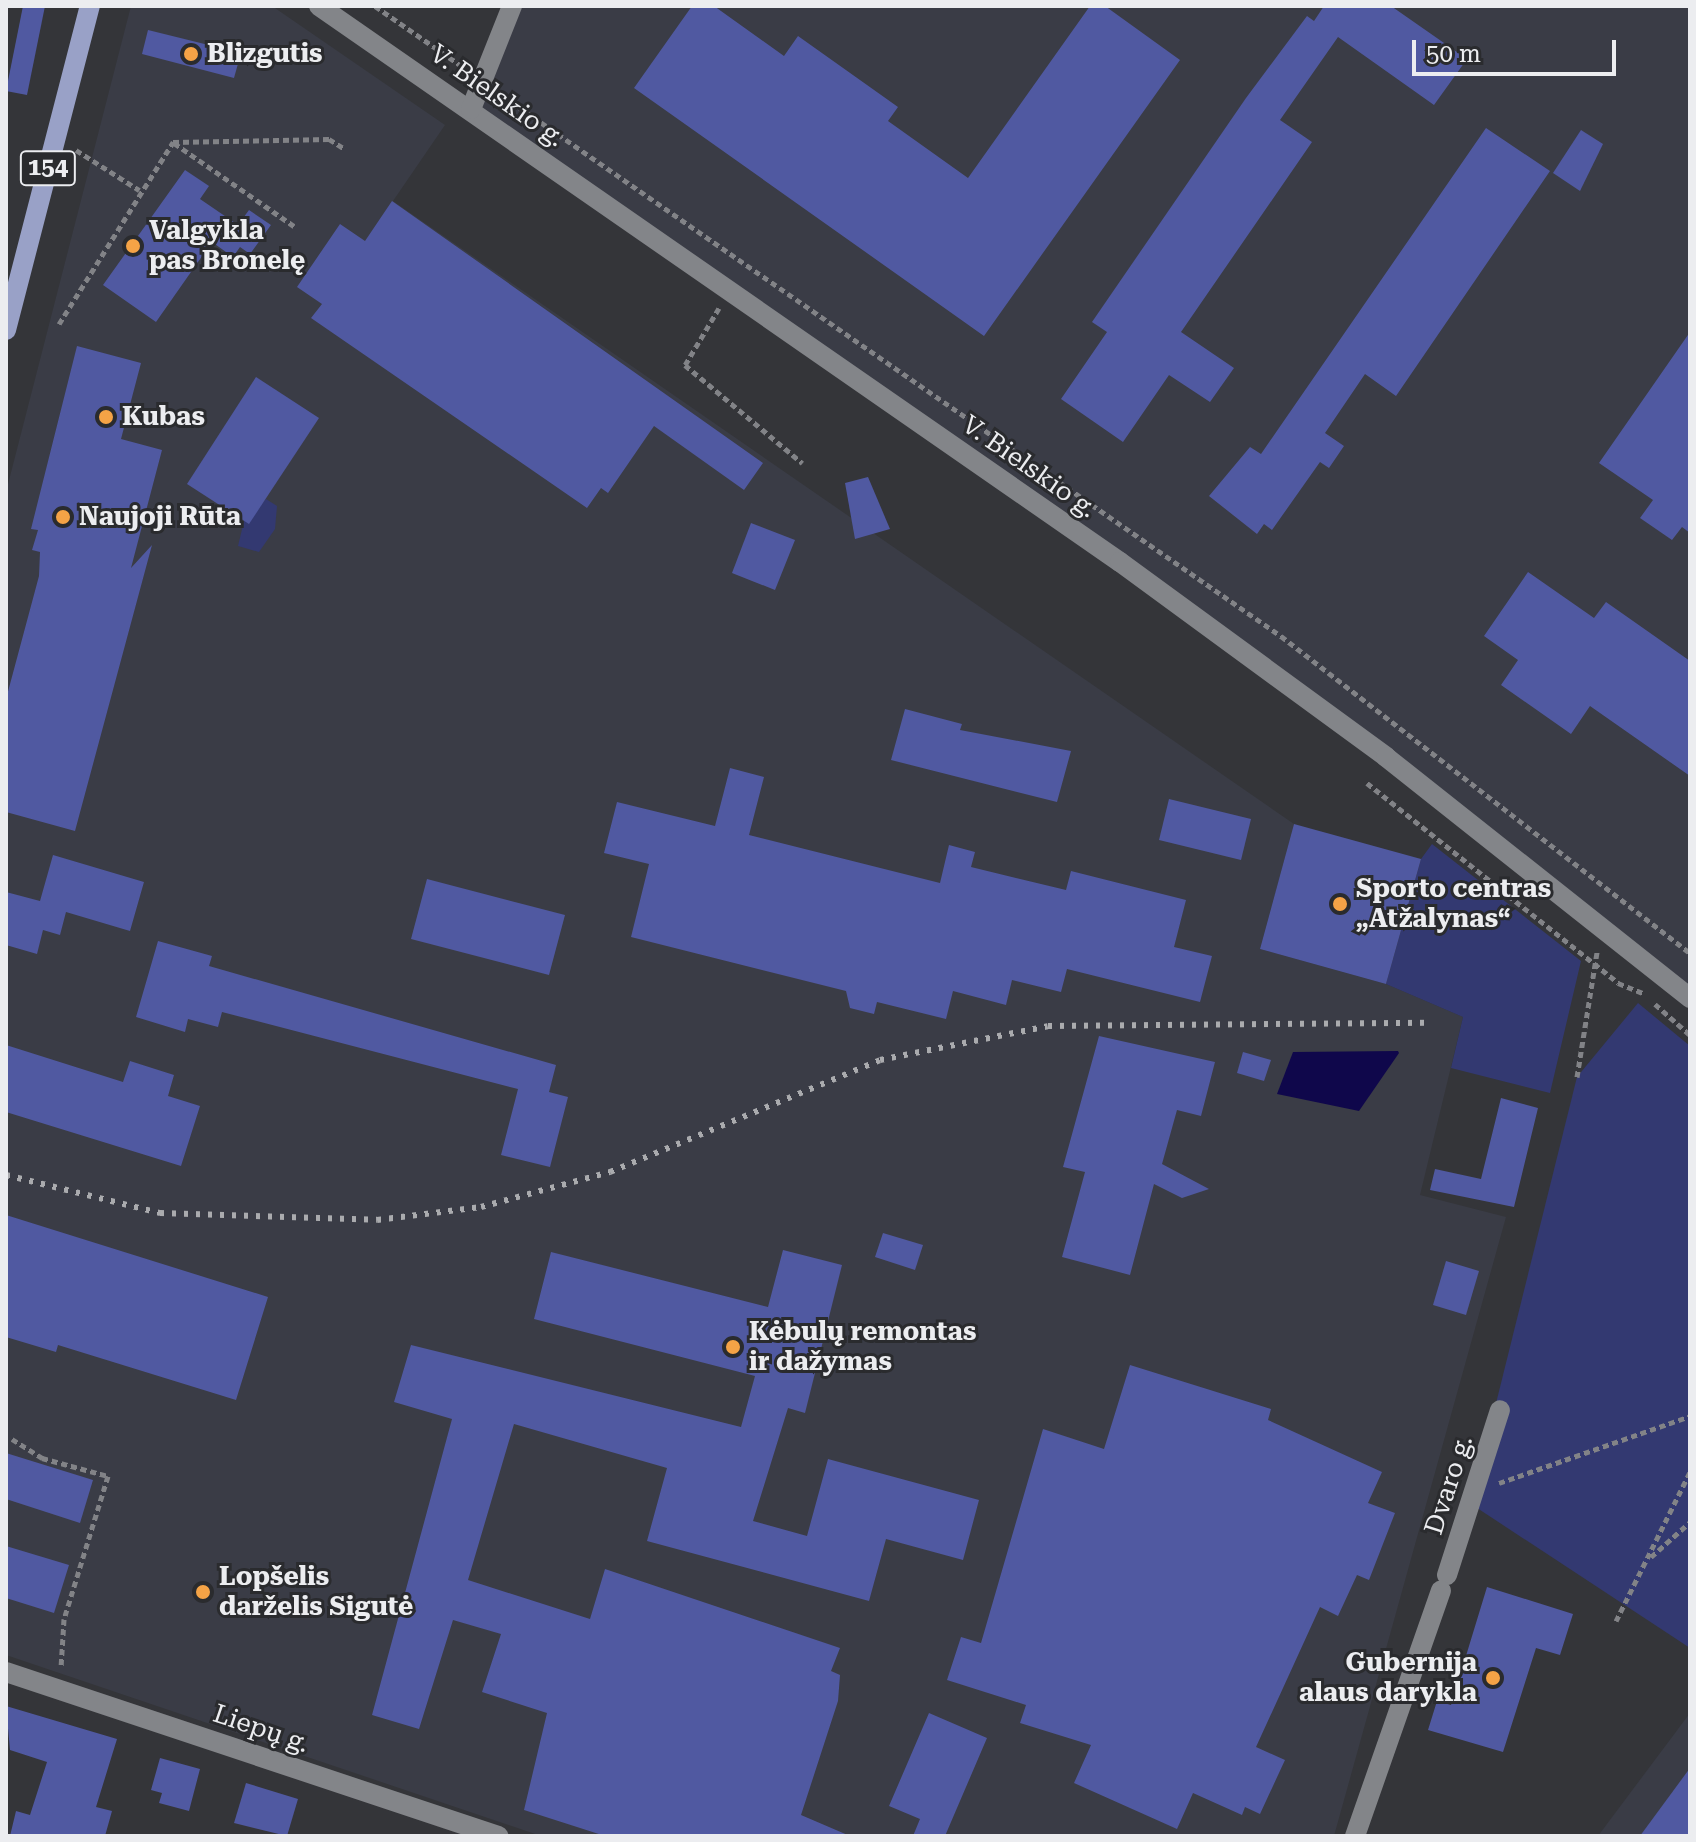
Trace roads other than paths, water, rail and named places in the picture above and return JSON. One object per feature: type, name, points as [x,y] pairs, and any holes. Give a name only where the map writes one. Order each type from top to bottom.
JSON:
[{"type":"main road","name":"154","points":[[6,330],[90,6]]},
{"type":"street","name":"V. Bielskio g.","points":[[319,6],[1120,562],[1690,998]]},
{"type":"street","points":[[471,109],[486,83],[512,6]]},
{"type":"street","name":"Dvaro g.","points":[[1355,1836],[1444,1583],[1500,1410]]},
{"type":"street","name":"Liepų g.","points":[[6,1672],[498,1836]]},
{"type":"railway","points":[[6,1175],[160,1213],[377,1220],[481,1207],[610,1172],[880,1060],[1048,1026],[1429,1023]]},
{"type":"place","name":"Blizgutis","points":[[191,54]]},
{"type":"place","name":"Valgykla pas Bronelę","points":[[133,246]]},
{"type":"place","name":"Kubas","points":[[106,417]]},
{"type":"place","name":"Naujoji Rūta","points":[[63,517]]},
{"type":"place","name":"Sporto centras „Atžalynas“","points":[[1340,904]]},
{"type":"place","name":"Kėbulų remontas ir dažymas","points":[[733,1347]]},
{"type":"place","name":"Lopšelis darželis Sigutė","points":[[203,1592]]},
{"type":"place","name":"Gubernija alaus darykla","points":[[1493,1678]]}]
